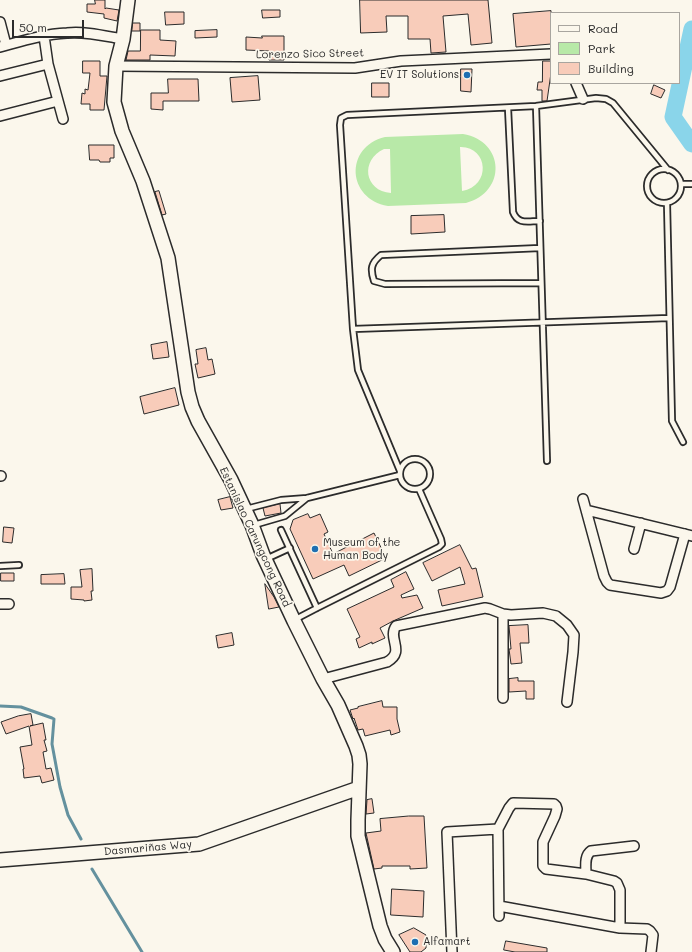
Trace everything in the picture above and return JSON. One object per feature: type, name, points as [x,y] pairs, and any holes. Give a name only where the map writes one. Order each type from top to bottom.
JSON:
[{"type":"street","name":"Estanislao Carungcong Road","points":[[128,0],[116,66],[114,102],[122,131],[143,181],[168,258],[188,392],[192,407],[231,480],[294,621],[323,679],[338,705],[356,746],[360,764],[358,836],[380,926],[392,952]]},
{"type":"street","points":[[0,22],[3,46],[44,36],[67,33],[81,33],[122,39]]},
{"type":"street","points":[[44,36],[48,64],[64,119]]},
{"type":"street","name":"Lorenzo Sico Street","points":[[116,66],[354,68],[401,61],[550,54]]},
{"type":"street","points":[[0,76],[48,64]]},
{"type":"street","points":[[576,84],[583,99]]},
{"type":"street","points":[[0,116],[58,101]]},
{"type":"street","points":[[583,498],[586,510],[604,576],[607,582],[610,585],[661,593],[667,591],[670,587],[689,535],[586,510]]},
{"type":"street","points":[[634,549],[642,523]]},
{"type":"street","points":[[323,679],[387,662],[392,659],[396,651],[393,633],[396,626],[490,608],[503,614],[511,615],[542,614],[556,616],[567,625],[574,635],[574,652],[567,702]]},
{"type":"street","points":[[503,614],[503,698]]},
{"type":"street","name":"Dasmariñas Way","points":[[0,860],[199,844],[359,788]]},
{"type":"street","points":[[499,916],[498,829],[513,803],[554,804],[557,809],[555,816],[543,842],[544,868],[586,874],[614,881],[620,887],[620,928]]},
{"type":"street","points":[[452,952],[447,832],[498,829]]},
{"type":"street","points":[[586,874],[587,856],[591,851],[634,846]]},
{"type":"street","points":[[499,906],[620,928],[646,930],[653,935],[651,952]]},
{"type":"lane","points":[[400,473],[358,370],[353,329],[340,124],[341,118],[347,115],[508,108],[536,106],[583,99],[606,99],[613,103],[668,170]]},
{"type":"lane","points":[[536,106],[547,461]]},
{"type":"lane","points":[[508,108],[513,212],[515,217],[522,222],[540,221]]},
{"type":"lane","points":[[662,169],[673,172],[677,175],[681,184],[681,190],[676,198],[672,202],[666,203],[661,203],[652,198],[647,188],[649,178],[657,171],[662,169]]},
{"type":"lane","points":[[681,184],[692,184]]},
{"type":"lane","points":[[666,203],[672,421],[683,442]]},
{"type":"lane","points":[[540,248],[381,256],[374,261],[371,272],[374,281],[385,284],[542,283]]},
{"type":"lane","points":[[353,329],[669,318]]},
{"type":"lane","points":[[408,461],[422,461],[426,464],[430,473],[430,478],[425,486],[418,489],[406,487],[400,480],[402,467],[408,461]]},
{"type":"lane","points":[[244,510],[281,500],[307,498],[400,473]]},
{"type":"lane","points":[[294,621],[439,547],[442,544],[418,489]]},
{"type":"lane","points":[[252,525],[285,516],[307,498]]},
{"type":"lane","points":[[282,530],[317,608]]},
{"type":"lane","points":[[265,559],[290,548]]},
{"type":"lane","points":[[0,566],[19,565]]},
{"type":"green space","points":[[463,134],[477,139],[487,146],[493,156],[496,167],[494,178],[489,189],[479,197],[466,203],[388,206],[374,201],[364,194],[358,184],[356,173],[357,161],[362,151],[372,143],[385,137]],"holes":[[[460,147],[469,148],[476,153],[481,159],[483,167],[482,175],[478,182],[472,188],[462,191]],[[384,149],[390,149],[391,193],[382,191],[375,187],[368,174],[371,160],[376,154]]]},
{"type":"building","points":[[95,0],[105,0],[105,9],[119,10],[117,21],[104,18],[104,14],[87,12],[87,4],[95,4]]},
{"type":"building","points":[[360,0],[488,0],[492,43],[471,45],[468,14],[443,16],[446,52],[431,53],[430,39],[408,39],[408,16],[386,16],[387,32],[361,33]]},
{"type":"building","points":[[262,10],[280,10],[280,17],[263,18]]},
{"type":"building","points":[[551,11],[550,44],[516,47],[513,14]]},
{"type":"building","points":[[165,12],[184,12],[184,24],[166,25]]},
{"type":"building","points":[[133,23],[140,23],[140,31],[132,31]]},
{"type":"building","points":[[141,30],[160,30],[160,40],[176,41],[175,56],[150,55],[150,60],[126,60],[128,51],[140,51]]},
{"type":"building","points":[[217,30],[217,37],[195,38],[195,31]]},
{"type":"building","points":[[262,36],[284,36],[284,60],[269,60],[269,51],[246,50],[246,37],[262,38]]},
{"type":"building","points":[[83,61],[100,61],[100,76],[107,76],[104,110],[90,110],[90,104],[81,104],[82,93],[85,94],[85,89],[88,90],[90,73],[83,73]]},
{"type":"building","points":[[543,61],[550,61],[550,80],[547,101],[542,101],[542,90],[537,90],[538,82],[542,82]]},
{"type":"building","points":[[461,69],[472,69],[471,92],[461,91]]},
{"type":"building","points":[[258,76],[260,100],[232,102],[230,78]]},
{"type":"building","points":[[168,79],[198,79],[199,101],[163,101],[163,110],[151,109],[151,93],[168,93]]},
{"type":"building","points":[[372,83],[389,83],[389,97],[372,97]]},
{"type":"building","points":[[654,85],[665,90],[661,98],[651,94]]},
{"type":"building","points":[[89,145],[114,145],[114,158],[110,158],[110,162],[90,160]]},
{"type":"building","points":[[159,191],[166,214],[162,215],[155,192]]},
{"type":"building","points":[[444,215],[445,232],[411,234],[411,216]]},
{"type":"building","points":[[167,342],[169,357],[153,359],[151,345]]},
{"type":"building","points":[[206,348],[208,360],[212,359],[215,374],[198,378],[195,364],[198,364],[196,350]]},
{"type":"building","points":[[175,388],[179,405],[144,414],[140,397]]},
{"type":"building","points":[[230,497],[233,508],[221,510],[218,500]]},
{"type":"building","points":[[280,504],[281,513],[265,516],[263,508]]},
{"type":"building","points":[[308,514],[310,518],[320,514],[328,532],[324,534],[333,554],[374,533],[386,558],[349,576],[344,565],[313,579],[290,529],[293,520]]},
{"type":"building","points":[[4,527],[14,528],[12,543],[3,542]]},
{"type":"building","points":[[460,545],[472,569],[476,568],[483,597],[442,606],[438,590],[465,584],[460,567],[432,581],[423,563]]},
{"type":"building","points":[[92,569],[92,600],[84,601],[71,599],[71,587],[82,587],[80,570]]},
{"type":"building","points":[[406,572],[414,589],[401,595],[402,598],[417,595],[423,608],[380,628],[385,638],[359,648],[356,639],[360,637],[347,609],[394,587],[391,580]]},
{"type":"building","points":[[1,573],[14,573],[14,581],[1,581]]},
{"type":"building","points":[[64,574],[65,584],[41,584],[41,575]]},
{"type":"building","points":[[265,584],[274,597],[279,607],[269,609]]},
{"type":"building","points":[[528,625],[529,643],[520,643],[522,663],[511,664],[509,649],[511,649],[509,626]]},
{"type":"building","points":[[232,633],[234,645],[218,648],[216,636]]},
{"type":"building","points":[[518,678],[518,681],[534,681],[534,699],[526,699],[526,691],[509,692],[509,679]]},
{"type":"building","points":[[382,701],[383,707],[397,707],[397,719],[400,732],[391,735],[390,730],[365,736],[363,729],[358,730],[350,710]]},
{"type":"building","points":[[31,714],[33,725],[30,726],[43,723],[46,740],[44,740],[47,751],[43,752],[46,769],[51,768],[54,780],[42,783],[40,776],[24,778],[20,747],[32,745],[29,726],[6,734],[1,722],[18,716]]},
{"type":"building","points":[[372,799],[374,813],[366,814],[367,800]]},
{"type":"building","points":[[424,816],[427,868],[410,869],[410,866],[382,866],[382,868],[374,869],[366,833],[381,831],[380,819]]},
{"type":"building","points":[[392,889],[424,891],[423,917],[391,915]]},
{"type":"building","name":"Alfamart","points":[[414,928],[426,935],[426,948],[421,952],[410,952],[399,935]]},
{"type":"building","points":[[506,941],[547,948],[547,952],[515,952],[504,950]]},
{"type":"waterway","points":[[692,29],[673,117],[692,144]]},
{"type":"waterway","points":[[0,706],[21,707],[54,719],[52,744],[60,787],[68,815],[81,839]]},
{"type":"waterway","points":[[92,869],[142,952]]},
{"type":"place","name":"EV IT Solutions","points":[[467,75]]},
{"type":"place","name":"Museum of the Human Body","points":[[315,549]]},
{"type":"place","name":"Alfamart","points":[[415,942]]}]
